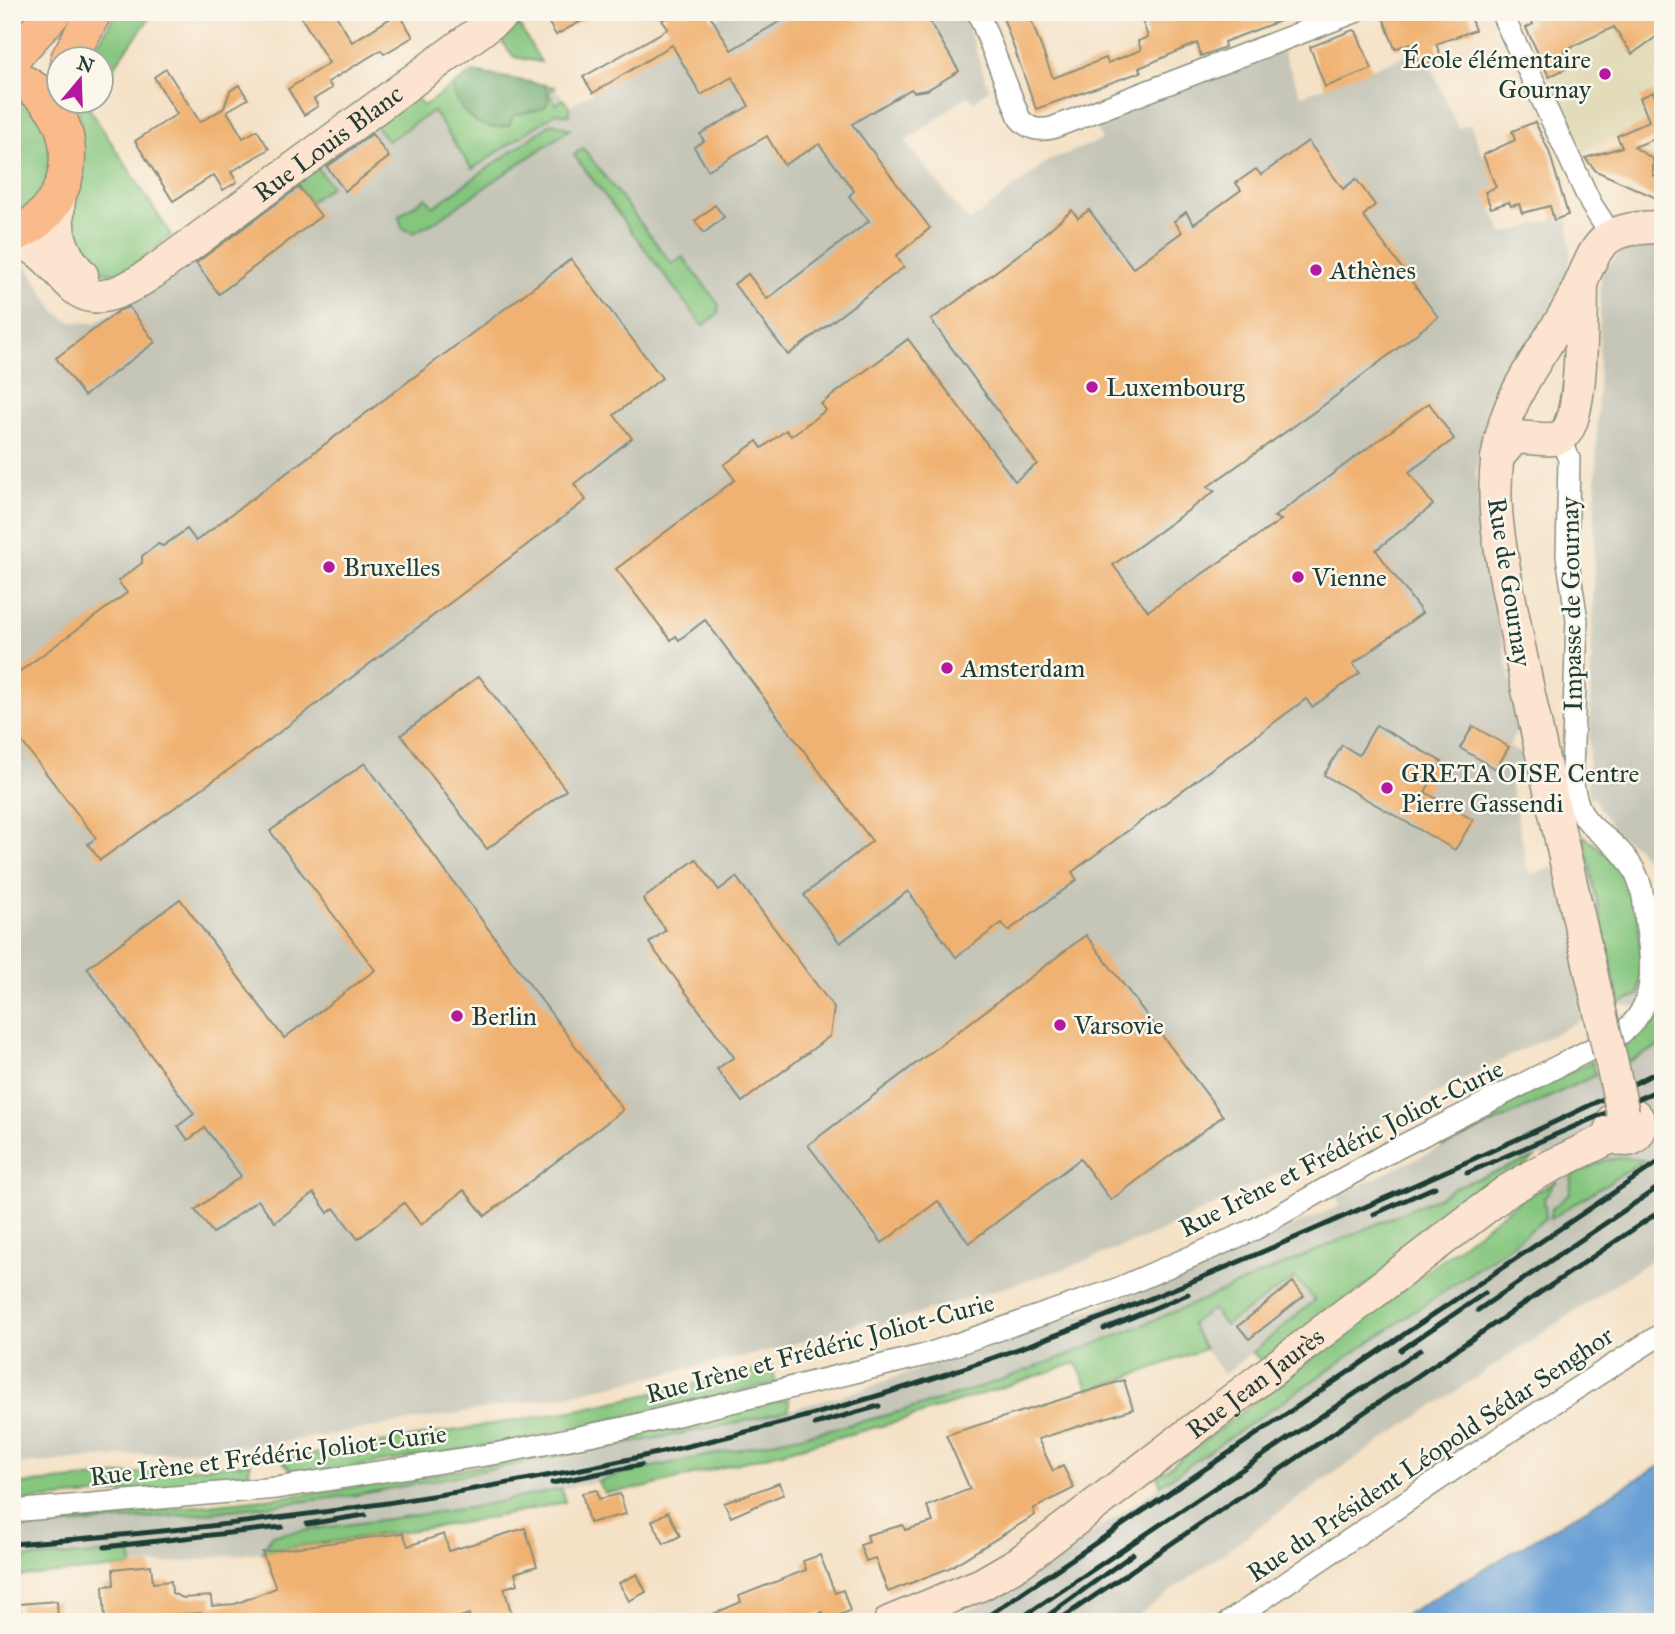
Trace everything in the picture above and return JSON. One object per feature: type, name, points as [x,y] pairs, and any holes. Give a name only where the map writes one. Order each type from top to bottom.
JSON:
[{"type":"main road","points":[[12,58],[54,12]]},
{"type":"main road","points":[[76,46],[94,12]]},
{"type":"main road","points":[[12,78],[46,96]]},
{"type":"main road","points":[[12,237],[38,222],[60,194],[68,171],[69,154],[62,116]]},
{"type":"street","points":[[978,12],[1017,112],[1025,124],[1038,130],[1052,128],[1355,12]]},
{"type":"street","points":[[1501,12],[1591,204],[1611,234],[1627,228],[1663,227]]},
{"type":"street","name":"Rue Louis Blanc","points":[[12,237],[38,251],[69,285],[86,296],[112,295],[152,273],[501,14]]},
{"type":"street","name":"Rue Louis Blanc","points":[[60,194],[57,222],[59,240],[68,259],[81,275],[91,282],[108,286],[126,284],[152,273]]},
{"type":"street","name":"Rue de Gournay","points":[[1611,234],[1597,249],[1582,283],[1514,398],[1497,458],[1494,492],[1501,555],[1562,844],[1635,1131]]},
{"type":"street","name":"Impasse de Gournay","points":[[1582,283],[1566,428],[1569,459],[1567,556],[1577,621],[1572,774],[1574,796],[1581,816],[1625,859],[1637,877],[1643,894],[1651,960],[1651,984],[1646,1003],[1637,1019],[1622,1033]]},
{"type":"street","points":[[1497,458],[1514,438],[1566,428]]},
{"type":"street","name":"Rue Irène et Frédéric Joliot-Curie","points":[[12,1511],[276,1488],[499,1453],[624,1428],[925,1355],[1117,1289],[1255,1229],[1386,1154],[1622,1033]]},
{"type":"street","name":"Rue Jean Jaurès","points":[[890,1622],[982,1584],[1020,1562],[1507,1191],[1539,1171],[1635,1131]]},
{"type":"street","name":"Rue du Président Léopold Sédar Senghor","points":[[1229,1622],[1507,1433],[1663,1333]]},
{"type":"shaded area","points":[[729,12],[963,12],[989,89],[974,102],[968,96],[905,142],[969,222],[1050,160],[1102,140],[1095,122],[1282,50],[1301,96],[1415,52],[1419,68],[1430,64],[1458,128],[1470,124],[1496,187],[1485,192],[1503,234],[1568,215],[1571,253],[1568,274],[1489,418],[1480,446],[1476,477],[1481,528],[1519,724],[1509,747],[1525,756],[1510,782],[1529,874],[1617,851],[1643,894],[1660,887],[1649,864],[1638,848],[1617,834],[1593,798],[1588,797],[1601,272],[1632,242],[1663,242],[1663,1010],[1613,1004],[1163,1231],[1061,1270],[874,1327],[867,1320],[781,1348],[564,1396],[278,1443],[12,1465],[12,267],[23,259],[54,310],[64,318],[73,322],[95,323],[129,303],[365,125],[423,106],[473,72],[555,87],[569,106]]},
{"type":"shaded area","name":"École élémentaire Gournay","points":[[1531,12],[1663,12],[1663,148],[1649,121],[1584,152],[1521,16]]},
{"type":"shaded area","points":[[1663,1036],[1663,1252],[1322,1481],[1129,1622],[938,1622],[1000,1597],[1507,1241],[1506,1238],[1557,1185],[1542,1155],[1450,1189],[1224,1375],[1205,1349],[1090,1391],[1076,1363],[900,1421],[640,1489],[604,1493],[598,1482],[562,1489],[565,1502],[403,1533],[181,1562],[12,1577],[12,1529],[197,1514],[356,1495],[573,1457],[755,1418],[845,1395],[1101,1307],[1340,1206],[1336,1196],[1602,1073]]},
{"type":"green space","points":[[116,12],[154,12],[116,64],[116,46],[96,46]]},
{"type":"green space","points":[[509,25],[520,27],[541,62],[514,57],[501,40],[502,31]]},
{"type":"green space","points":[[473,72],[555,87],[548,93],[556,104],[563,99],[569,106],[569,115],[556,113],[472,169],[433,111],[388,141],[371,120],[412,92],[423,106]]},
{"type":"green space","points":[[473,72],[545,85],[548,94],[546,106],[536,111],[514,115],[509,125],[490,127],[481,124],[472,119],[459,104],[453,86]]},
{"type":"green space","points":[[12,93],[21,97],[51,132],[49,185],[12,221]]},
{"type":"green space","points":[[80,116],[94,116],[171,235],[124,274],[100,272],[78,257],[65,213],[82,138]]},
{"type":"green space","points":[[552,123],[570,129],[433,223],[413,233],[402,228],[399,216],[426,197],[433,207]]},
{"type":"green space","points":[[583,148],[672,264],[683,257],[719,305],[718,314],[703,326],[574,155]]},
{"type":"green space","points":[[314,164],[331,186],[310,202],[293,179]]},
{"type":"green space","points":[[1583,835],[1622,871],[1635,903],[1640,951],[1639,995],[1619,1003]]},
{"type":"green space","points":[[1659,931],[1663,946],[1663,1044],[1628,1062],[1623,1050],[1660,993]]},
{"type":"green space","points":[[1592,1061],[1596,1075],[1443,1147],[1437,1140]]},
{"type":"green space","points":[[1536,1157],[1263,1363],[1252,1353],[1315,1300],[1295,1278],[1225,1325],[1212,1309],[1191,1324],[1205,1349],[1090,1391],[1076,1363],[900,1421],[643,1488],[604,1493],[598,1482],[620,1474],[892,1414],[980,1387],[1096,1344],[1439,1197],[1455,1187]]},
{"type":"green space","points":[[1627,1157],[1644,1160],[1550,1219],[1551,1210],[1570,1193],[1572,1175],[1606,1160]]},
{"type":"green space","points":[[1557,1181],[1544,1198],[1546,1218],[1506,1249],[1160,1485],[1158,1476],[1524,1197]]},
{"type":"green space","points":[[772,1367],[776,1383],[520,1440],[308,1474],[291,1470],[283,1462],[286,1459],[577,1410]]},
{"type":"green space","points":[[789,1399],[789,1410],[737,1423],[356,1495],[197,1514],[12,1529],[12,1521],[208,1505],[403,1480],[549,1452]]},
{"type":"green space","points":[[251,1463],[248,1474],[234,1483],[12,1502],[12,1485]]},
{"type":"green space","points":[[562,1489],[565,1502],[475,1521],[262,1552],[272,1535],[468,1508]]},
{"type":"green space","points":[[131,1552],[132,1567],[12,1577],[12,1559]]},
{"type":"water","points":[[1663,1464],[1663,1622],[1393,1622]]},
{"type":"building","points":[[298,12],[334,12],[352,42],[399,13],[413,37],[384,54],[381,50],[328,82],[332,88],[314,99],[318,106],[304,115],[288,89],[329,63]]},
{"type":"building","points":[[542,12],[598,12],[556,35]]},
{"type":"building","points":[[663,12],[708,12],[731,50],[796,12],[924,12],[959,71],[927,90],[914,92],[911,89],[852,124],[930,228],[896,256],[904,267],[788,355],[734,284],[748,274],[767,299],[869,221],[849,196],[854,191],[819,144],[784,165],[767,136],[708,170],[694,147],[704,141],[700,134],[749,106],[732,77],[701,95],[672,45],[593,93],[583,77],[668,29],[662,20],[666,18]]},
{"type":"building","points":[[1001,12],[1028,12],[1053,78],[1106,58],[1108,63],[1141,50],[1138,41],[1148,37],[1139,12],[1298,14],[1224,42],[1225,47],[1201,56],[1197,43],[1139,68],[1141,72],[1036,109]]},
{"type":"building","points":[[1381,12],[1468,12],[1475,30],[1436,44],[1442,59],[1419,68],[1410,43],[1395,49]]},
{"type":"building","name":"École élémentaire Gournay","points":[[1528,12],[1663,12],[1663,32],[1632,54],[1614,27],[1564,50],[1571,66],[1549,77],[1526,28],[1533,24]]},
{"type":"building","points":[[1356,31],[1372,69],[1325,87],[1310,47]]},
{"type":"building","points":[[166,69],[200,122],[224,108],[230,91],[239,85],[248,99],[227,111],[243,138],[257,130],[269,149],[231,172],[237,182],[223,190],[214,175],[173,201],[135,141],[177,114],[154,77]]},
{"type":"building","points":[[1653,92],[1663,115],[1663,151],[1657,138],[1634,147],[1653,159],[1653,175],[1663,182],[1663,201],[1596,171],[1585,158],[1622,147],[1617,136],[1649,121],[1640,98]]},
{"type":"building","points":[[1535,122],[1549,151],[1568,215],[1554,220],[1550,206],[1522,213],[1519,204],[1511,206],[1509,202],[1491,208],[1485,192],[1496,187],[1483,155],[1515,140],[1512,131]]},
{"type":"building","points":[[372,134],[389,157],[345,191],[327,167]]},
{"type":"building","points":[[1308,141],[1343,189],[1356,179],[1375,205],[1363,216],[1438,317],[1324,405],[1207,487],[1215,491],[1113,565],[1148,611],[1281,520],[1274,517],[1429,403],[1454,439],[1409,472],[1433,505],[1376,550],[1422,613],[1353,664],[1360,673],[1312,707],[1306,699],[1072,872],[1077,880],[1008,931],[1002,923],[956,957],[908,891],[840,943],[804,895],[872,841],[705,620],[679,640],[676,636],[671,640],[616,569],[735,480],[724,465],[757,441],[762,448],[786,430],[791,436],[826,410],[821,404],[908,339],[1015,481],[1037,464],[931,320],[1030,246],[1072,210],[1078,218],[1089,210],[1133,268],[1182,232],[1174,221],[1186,212],[1194,224],[1241,190],[1236,183],[1256,169],[1261,175]]},
{"type":"building","points":[[299,187],[321,216],[219,294],[196,263]]},
{"type":"building","points":[[715,205],[724,217],[704,233],[695,221]]},
{"type":"building","name":"Bruxelles","points":[[571,259],[662,378],[614,415],[632,438],[574,484],[586,500],[248,756],[100,860],[88,844],[96,838],[12,729],[12,677],[127,593],[118,581],[142,563],[142,556],[158,544],[163,546],[187,529],[196,541]]},
{"type":"building","points":[[129,307],[155,342],[84,396],[56,358],[120,310]]},
{"type":"building","points":[[479,676],[566,790],[487,849],[401,735]]},
{"type":"building","name":"GRETA OISE Centre Pierre Gassendi","points":[[1376,725],[1442,762],[1425,792],[1473,820],[1455,850],[1324,775],[1342,745],[1359,755]]},
{"type":"building","points":[[1473,726],[1509,747],[1496,769],[1460,748]]},
{"type":"building","name":"Berlin","points":[[365,763],[623,1110],[485,1216],[464,1190],[421,1225],[404,1203],[358,1239],[334,1208],[328,1213],[314,1193],[275,1222],[258,1200],[213,1233],[195,1210],[241,1176],[205,1128],[188,1140],[178,1126],[194,1114],[87,968],[180,899],[284,1038],[375,970],[270,831]]},
{"type":"building","points":[[696,859],[719,890],[736,877],[834,1008],[830,1036],[742,1102],[717,1069],[734,1057],[649,943],[666,930],[643,899]]},
{"type":"building","name":"Varsovie","points":[[1086,935],[1223,1116],[1111,1200],[1080,1159],[969,1243],[938,1201],[882,1243],[808,1145]]},
{"type":"building","points":[[1293,1282],[1304,1296],[1249,1339],[1238,1326]]},
{"type":"building","points":[[1124,1380],[1133,1409],[1038,1439],[1053,1471],[1063,1466],[1074,1488],[1033,1509],[1035,1515],[949,1568],[888,1592],[875,1558],[866,1561],[860,1545],[869,1542],[867,1535],[903,1525],[905,1530],[933,1522],[927,1506],[970,1489],[946,1435]]},
{"type":"building","points":[[779,1483],[784,1494],[731,1517],[724,1503]]},
{"type":"building","points":[[597,1490],[599,1499],[620,1494],[626,1514],[589,1523],[582,1493]]},
{"type":"building","points":[[668,1512],[680,1536],[664,1544],[652,1521]]},
{"type":"building","points":[[525,1528],[537,1566],[515,1573],[518,1584],[504,1588],[514,1622],[471,1622],[469,1614],[446,1622],[247,1622],[246,1619],[202,1622],[201,1613],[105,1619],[103,1586],[114,1585],[113,1569],[151,1565],[153,1583],[171,1581],[172,1593],[183,1598],[211,1596],[212,1606],[235,1604],[276,1588],[262,1552],[403,1533],[408,1546],[444,1534],[449,1551]]},
{"type":"building","points":[[820,1555],[835,1593],[843,1590],[850,1611],[826,1620],[823,1612],[791,1622],[786,1616],[771,1622],[695,1622],[741,1602],[739,1596],[806,1570],[803,1561]]},
{"type":"building","points":[[637,1574],[646,1592],[629,1601],[619,1583]]},
{"type":"building","points":[[57,1601],[58,1622],[21,1622],[19,1604]]},
{"type":"railway","points":[[12,1544],[230,1524],[449,1493],[558,1474],[665,1451],[877,1396],[997,1357],[1115,1313],[1231,1265],[1506,1144],[1663,1069]]},
{"type":"railway","points":[[1467,1173],[1663,1088]]},
{"type":"railway","points":[[979,1622],[1663,1159]]},
{"type":"railway","points":[[1478,1310],[1663,1184]]},
{"type":"railway","points":[[1374,1214],[1435,1187]]},
{"type":"railway","points":[[1056,1622],[1663,1209]]},
{"type":"railway","points":[[1401,1350],[1485,1293]]},
{"type":"railway","points":[[1104,1329],[1188,1294]]},
{"type":"railway","points":[[1015,1622],[1420,1350]]},
{"type":"railway","points":[[815,1424],[879,1406]]},
{"type":"railway","points":[[552,1483],[641,1465]]},
{"type":"railway","points":[[307,1524],[365,1515]]},
{"type":"railway","points":[[105,1547],[282,1527]]},
{"type":"railway","points":[[1039,1622],[1133,1554]]},
{"type":"place","name":"École élémentaire Gournay","points":[[1605,74]]},
{"type":"place","name":"Athènes","points":[[1316,270]]},
{"type":"place","name":"Luxembourg","points":[[1092,387]]},
{"type":"place","name":"Bruxelles","points":[[329,567]]},
{"type":"place","name":"Vienne","points":[[1298,577]]},
{"type":"place","name":"Amsterdam","points":[[947,668]]},
{"type":"place","name":"GRETA OISE Centre Pierre Gassendi","points":[[1387,788]]},
{"type":"place","name":"Berlin","points":[[457,1016]]},
{"type":"place","name":"Varsovie","points":[[1060,1025]]}]
